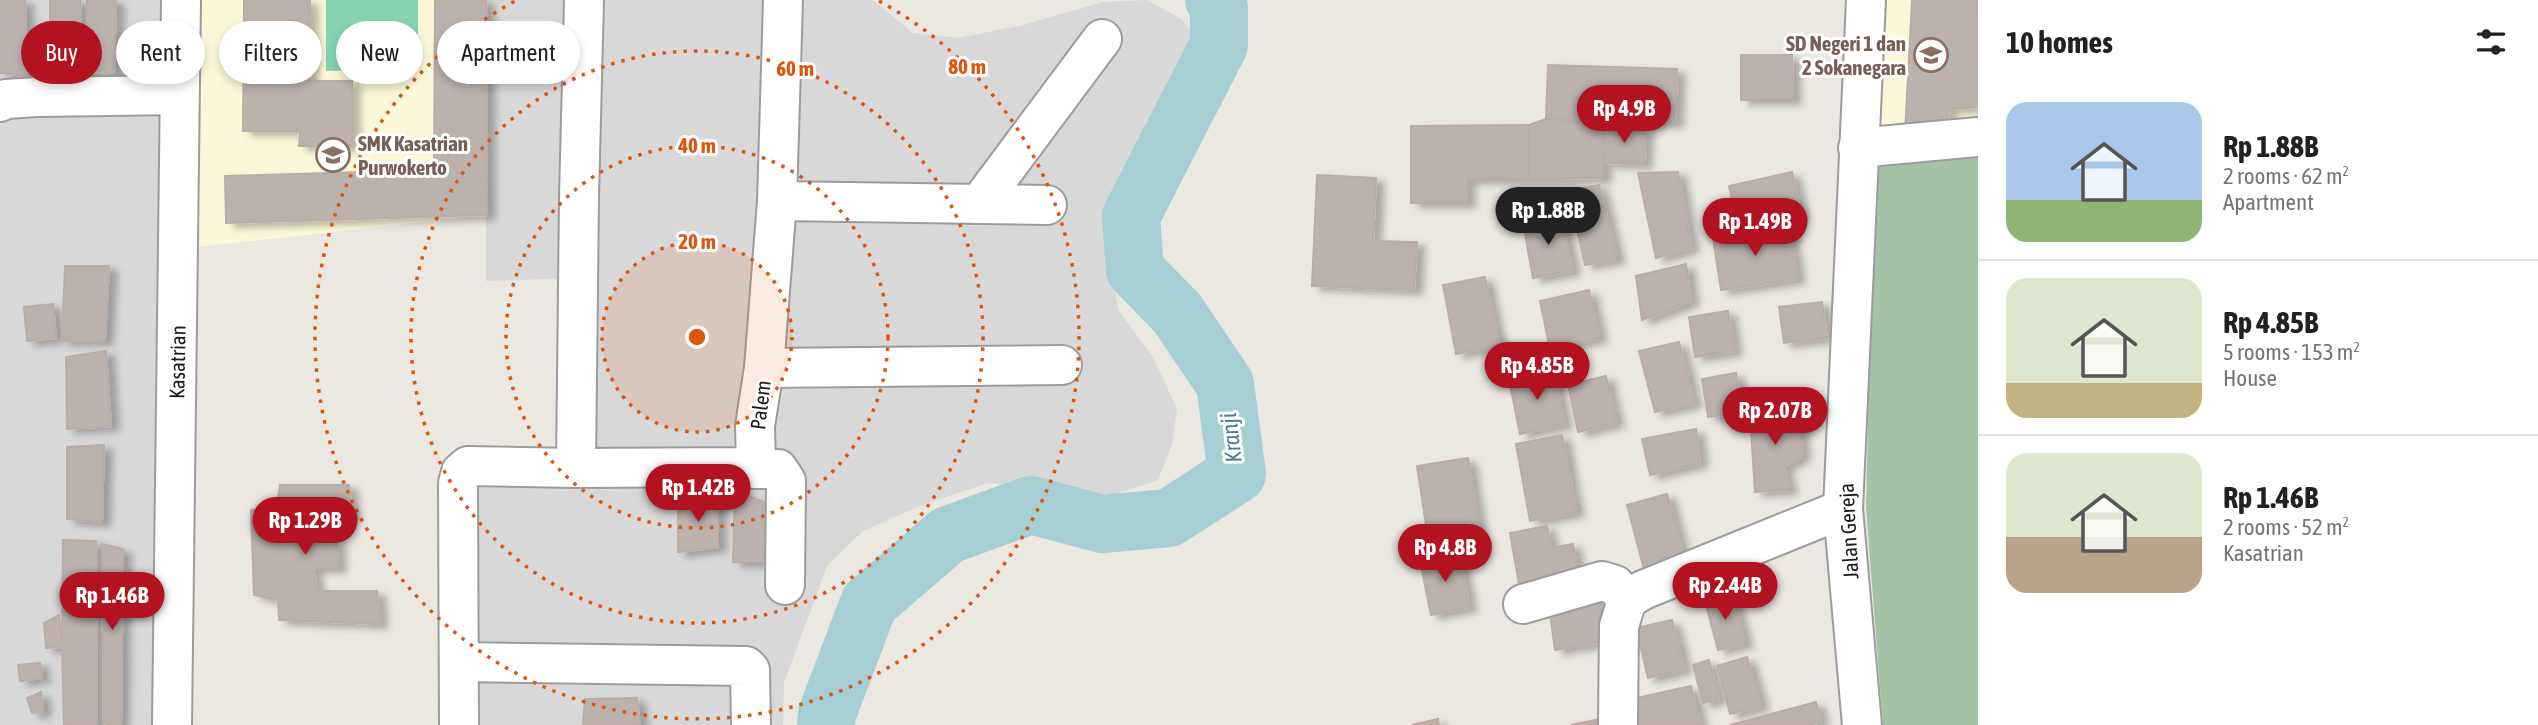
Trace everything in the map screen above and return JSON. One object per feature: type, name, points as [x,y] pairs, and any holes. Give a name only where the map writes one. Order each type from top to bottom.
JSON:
[{"type":"street","name":"Kasatrian","points":[[172,725],[181,0]]},
{"type":"street","points":[[576,468],[584,0]]},
{"type":"street","name":"Palem","points":[[756,469],[755,426],[764,368],[778,201],[783,0]]},
{"type":"street","name":"Jalan Gereja","points":[[1862,725],[1843,509],[1866,0]]},
{"type":"street","points":[[979,204],[1102,39]]},
{"type":"street","points":[[0,102],[6,99],[37,97],[179,95]]},
{"type":"street","points":[[1858,148],[1978,137]]},
{"type":"street","points":[[778,201],[1047,205]]},
{"type":"street","points":[[764,368],[1062,365]]},
{"type":"street","points":[[458,725],[458,494],[461,472],[468,466],[778,469],[786,481],[785,585]]},
{"type":"street","points":[[1618,725],[1619,626],[1627,600],[1643,590],[1843,509]]},
{"type":"street","points":[[1523,604],[1602,582],[1615,585],[1627,600]]},
{"type":"street","points":[[460,662],[746,666],[750,670],[751,725]]},
{"type":"shaded area","points":[[0,0],[181,0],[181,21],[116,21],[116,84],[180,84],[172,725],[0,725]]},
{"type":"shaded area","name":"SMK Kasatrian Purwokerto","points":[[181,0],[486,0],[486,21],[437,21],[437,84],[486,84],[487,215],[178,249],[180,84],[205,84],[205,21],[181,21]]},
{"type":"shaded area","points":[[486,0],[873,0],[913,33],[958,38],[1023,25],[1103,2],[1147,0],[1181,19],[1202,42],[1206,70],[1143,170],[1108,213],[1105,243],[1119,311],[1153,357],[1177,409],[1172,445],[1158,480],[1114,495],[988,483],[922,505],[863,531],[827,566],[784,683],[783,725],[459,725],[469,474],[575,469],[579,278],[486,281],[486,84],[580,84],[580,21],[486,21]]},
{"type":"shaded area","name":"SD Negeri 1 dan 2 Sokanegara","points":[[1887,0],[1978,0],[1978,111],[1964,133],[1878,133]]},
{"type":"green space","points":[[326,0],[418,0],[418,21],[336,21],[336,71],[326,71]]},
{"type":"green space","points":[[1978,149],[1978,725],[1883,725],[1866,508],[1874,157]]},
{"type":"building","points":[[0,0],[25,0],[26,21],[21,21],[21,75],[0,73]]},
{"type":"building","points":[[50,0],[80,0],[80,21],[50,21]]},
{"type":"building","points":[[87,0],[116,0],[114,72],[102,74],[102,21],[87,21]]},
{"type":"building","points":[[244,0],[310,0],[310,21],[244,21]]},
{"type":"building","points":[[435,0],[486,0],[486,21],[437,21],[437,84],[486,84],[487,215],[226,223],[225,176],[434,170]]},
{"type":"building","name":"SD Negeri 1 dan 2 Sokanegara","points":[[1912,0],[1977,0],[1978,107],[1949,109],[1945,133],[1905,133]]},
{"type":"building","points":[[1741,55],[1792,55],[1793,100],[1741,100]]},
{"type":"building","points":[[1548,65],[1677,69],[1675,123],[1546,119]]},
{"type":"building","points":[[322,81],[336,81],[336,84],[352,84],[352,146],[299,146],[300,131],[243,131],[243,84],[322,84]]},
{"type":"building","points":[[1546,119],[1603,125],[1603,178],[1529,179],[1529,125]]},
{"type":"building","points":[[1529,125],[1529,179],[1467,179],[1467,203],[1411,203],[1411,126]]},
{"type":"building","points":[[1603,125],[1645,129],[1644,164],[1607,163]]},
{"type":"building","points":[[1678,172],[1691,248],[1656,258],[1638,173]]},
{"type":"building","points":[[1792,172],[1801,214],[1738,228],[1729,186]]},
{"type":"building","points":[[1317,175],[1376,178],[1373,241],[1417,242],[1414,290],[1312,286]]},
{"type":"building","points":[[1599,185],[1617,259],[1585,265],[1568,190]]},
{"type":"building","points":[[1562,216],[1572,271],[1533,278],[1523,223]]},
{"type":"building","points":[[1789,227],[1797,279],[1721,290],[1713,238]]},
{"type":"building","points":[[1686,264],[1691,301],[1642,320],[1636,276]]},
{"type":"building","points":[[65,266],[109,266],[105,340],[62,341]]},
{"type":"building","points":[[1485,277],[1499,345],[1456,354],[1443,285]]},
{"type":"building","points":[[1589,290],[1599,338],[1550,349],[1540,301]]},
{"type":"building","points":[[1822,302],[1827,338],[1784,343],[1779,307]]},
{"type":"building","points":[[53,304],[56,338],[27,341],[24,307]]},
{"type":"building","points":[[1728,311],[1734,351],[1695,357],[1689,317]]},
{"type":"building","points":[[1679,342],[1694,403],[1655,412],[1639,351]]},
{"type":"building","points":[[106,351],[111,426],[67,429],[66,357]]},
{"type":"building","points":[[1554,371],[1564,424],[1520,434],[1509,380]]},
{"type":"building","points":[[1736,373],[1740,413],[1708,417],[1702,379]]},
{"type":"building","points":[[1606,376],[1616,423],[1578,432],[1568,385]]},
{"type":"building","points":[[1799,405],[1802,457],[1784,466],[1789,490],[1755,492],[1750,414]]},
{"type":"building","points":[[1696,429],[1700,463],[1650,475],[1642,439]]},
{"type":"building","points":[[1562,435],[1576,512],[1530,521],[1516,444]]},
{"type":"building","points":[[104,445],[102,522],[67,519],[67,447]]},
{"type":"building","points":[[1468,458],[1479,530],[1428,538],[1417,466]]},
{"type":"building","points":[[280,485],[349,485],[352,515],[314,519],[315,536],[337,541],[338,568],[313,568],[317,591],[377,591],[380,624],[279,620],[278,600],[254,595],[251,510],[277,505]]},
{"type":"building","points":[[735,491],[772,505],[779,562],[733,562]]},
{"type":"building","points":[[718,493],[718,547],[678,552],[678,505]]},
{"type":"building","points":[[1667,494],[1684,559],[1644,569],[1627,505]]},
{"type":"building","points":[[1547,526],[1551,548],[1573,544],[1579,580],[1520,590],[1510,533]]},
{"type":"building","points":[[63,540],[96,541],[97,725],[64,725]]},
{"type":"building","points":[[102,544],[123,549],[121,725],[107,725],[104,722]]},
{"type":"building","points":[[1459,553],[1469,607],[1431,615],[1420,561]]},
{"type":"building","points":[[1732,593],[1745,643],[1718,650],[1705,601]]},
{"type":"building","points":[[1600,598],[1607,641],[1555,650],[1549,606]]},
{"type":"building","points":[[59,615],[62,647],[46,648],[44,623]]},
{"type":"building","points":[[1672,620],[1684,669],[1648,678],[1636,628]]},
{"type":"building","points":[[1747,657],[1761,706],[1730,714],[1717,666]]},
{"type":"building","points":[[1709,660],[1719,699],[1703,703],[1693,665]]},
{"type":"building","points":[[40,663],[42,678],[20,681],[18,665]]},
{"type":"building","points":[[1691,686],[1700,725],[1628,725],[1623,701]]},
{"type":"building","points":[[41,692],[43,712],[32,713],[27,698]]},
{"type":"building","points":[[637,698],[640,725],[583,725],[585,699]]},
{"type":"building","points":[[1816,702],[1821,722],[1809,725],[1730,725]]},
{"type":"building","points":[[1605,718],[1607,725],[1571,725]]},
{"type":"building","points":[[1438,719],[1439,725],[1412,725]]},
{"type":"building","points":[[1437,720],[1438,725],[1415,725]]},
{"type":"waterway","name":"Kranji","points":[[826,725],[827,714],[869,603],[948,535],[1031,505],[1102,524],[1169,518],[1237,474],[1225,384],[1177,313],[1135,270],[1131,216],[1219,45],[1219,8],[1214,0]]},
{"type":"place","name":"SD Negeri 1 dan 2 Sokanegara","points":[[1931,55]]},
{"type":"place","name":"SMK Kasatrian Purwokerto","points":[[333,155]]}]
